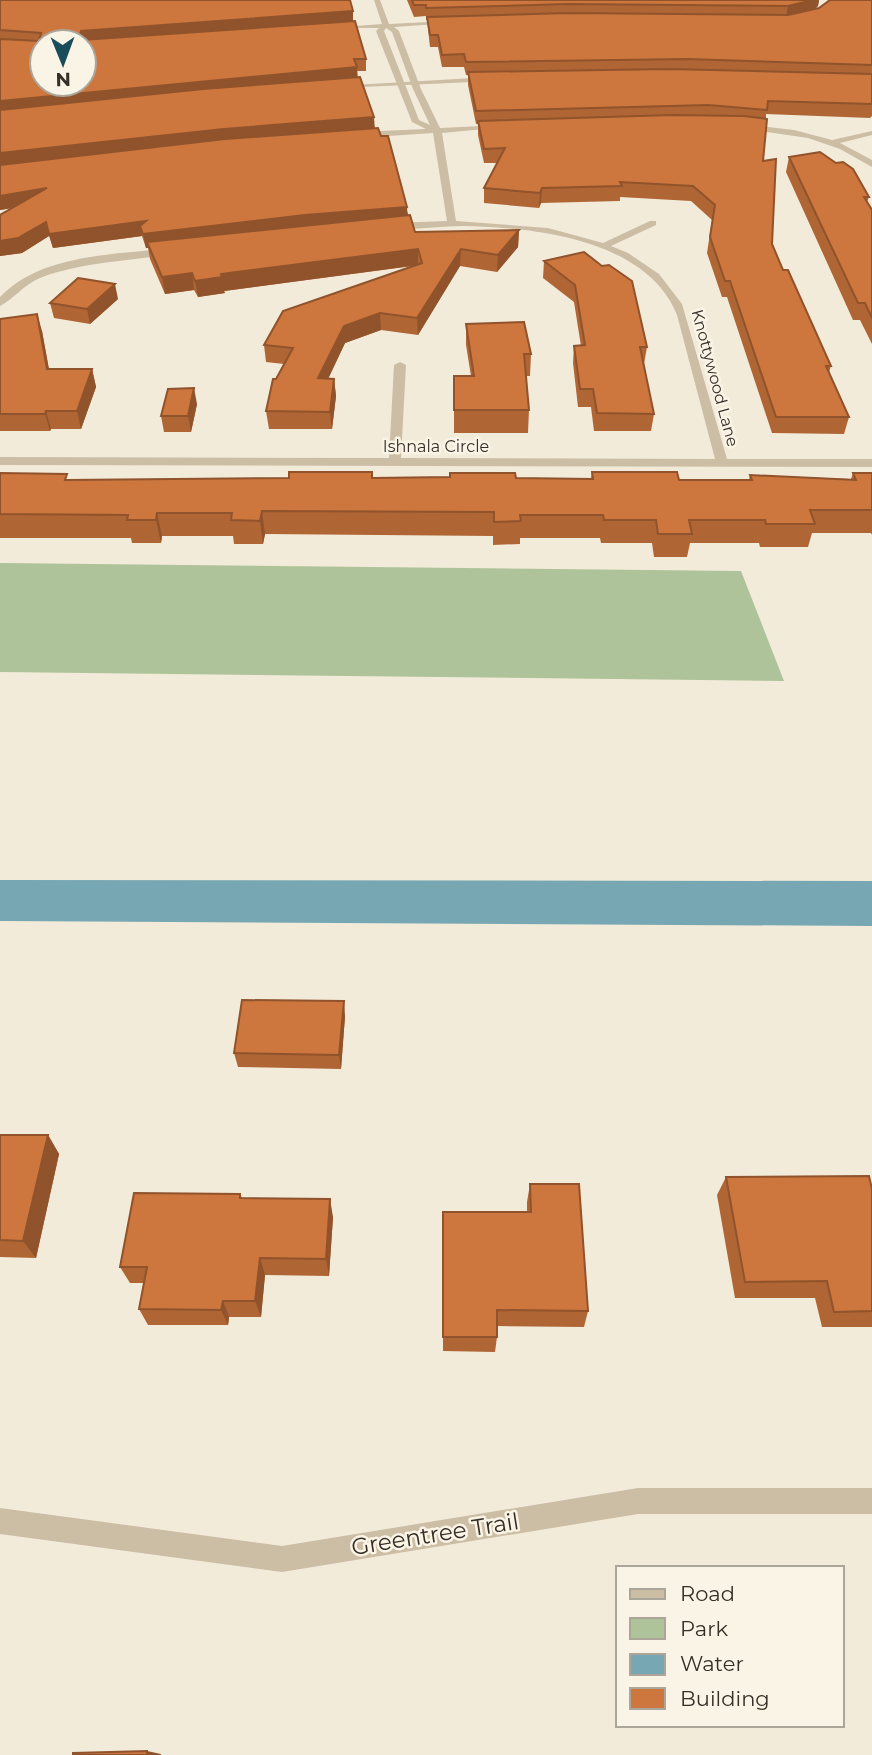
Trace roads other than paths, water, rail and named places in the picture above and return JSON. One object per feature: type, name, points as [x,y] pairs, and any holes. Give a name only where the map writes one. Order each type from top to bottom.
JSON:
[{"type":"street","points":[[377,0],[386,26],[396,31],[438,130],[452,222]]},
{"type":"street","points":[[327,29],[459,23]]},
{"type":"street","points":[[386,26],[380,31],[416,122],[438,130]]},
{"type":"street","points":[[326,87],[501,78]]},
{"type":"street","points":[[737,126],[792,132],[831,143],[872,164]]},
{"type":"street","points":[[348,136],[510,127]]},
{"type":"street","points":[[831,143],[872,133]]},
{"type":"street","name":"Knottywood Lane","points":[[380,227],[452,222],[529,227],[603,246],[651,273],[670,292],[679,306],[722,463]]},
{"type":"street","points":[[603,246],[653,223]]},
{"type":"street","points":[[0,303],[24,282],[55,269],[181,250]]},
{"type":"street","points":[[395,462],[400,365]]},
{"type":"street","name":"Ishnala Circle","points":[[0,461],[872,463]]},
{"type":"street","name":"Greentree Trail","points":[[0,1521],[282,1559],[638,1501],[872,1501]]},
{"type":"water","points":[[0,880],[872,881],[872,926],[0,921]]}]
